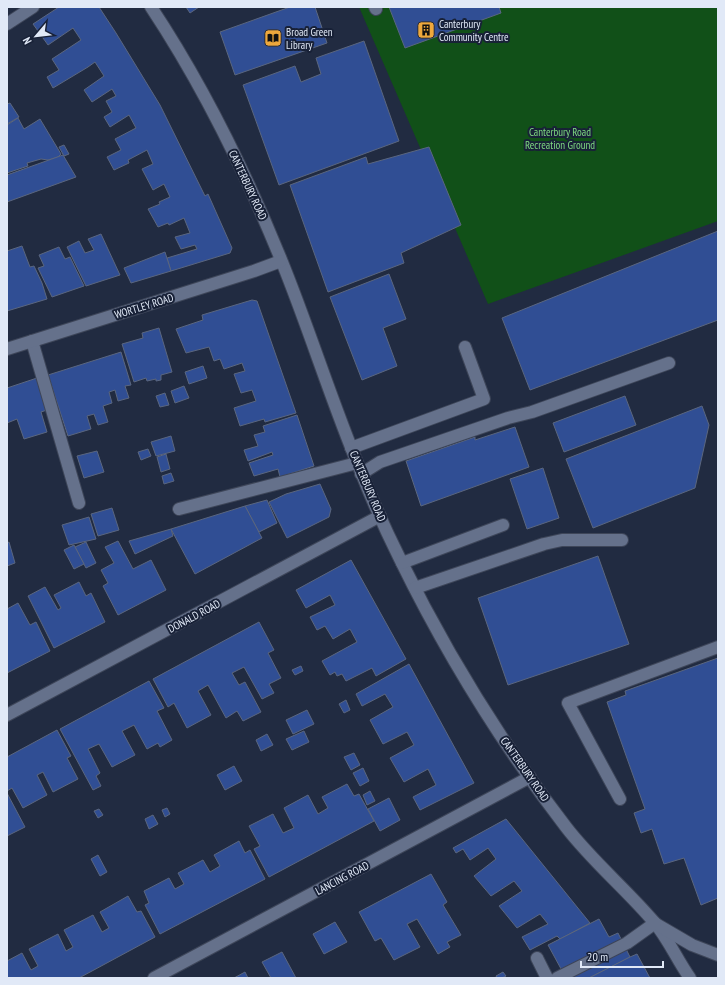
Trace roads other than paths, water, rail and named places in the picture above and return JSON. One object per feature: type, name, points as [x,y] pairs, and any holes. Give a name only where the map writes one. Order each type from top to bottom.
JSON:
[{"type":"street","points":[[7,24],[33,7]]},
{"type":"street","name":"CANTERBURY ROAD","points":[[151,7],[187,64],[215,115],[252,192],[282,261],[359,468],[402,563],[440,636],[471,688],[530,777],[567,829],[599,866],[655,924],[690,978]]},
{"type":"street","name":"WORTLEY ROAD","points":[[7,349],[247,274],[282,261]]},
{"type":"street","points":[[32,341],[79,503]]},
{"type":"street","points":[[351,448],[484,399],[465,347]]},
{"type":"street","points":[[179,509],[380,462],[508,418],[532,412],[669,363]]},
{"type":"street","name":"DONALD ROAD","points":[[7,715],[380,516]]},
{"type":"street","points":[[402,563],[503,525]]},
{"type":"street","points":[[415,588],[544,544],[562,540],[622,540]]},
{"type":"street","points":[[620,799],[568,703],[718,647]]},
{"type":"street","name":"LANCING ROAD","points":[[154,978],[530,777]]},
{"type":"street","points":[[557,978],[626,943],[655,924]]},
{"type":"street","name":"CANTERBURY ROAD","points":[[655,924],[692,945],[718,954]]},
{"type":"street","points":[[537,958],[547,978]]},
{"type":"place","name":"Canterbury Community Centre","points":[[426,30]]},
{"type":"place","name":"Broad Green Library","points":[[273,38]]},
{"type":"park label","name":"Canterbury Road Recreation Ground","points":[[560,138]]}]
